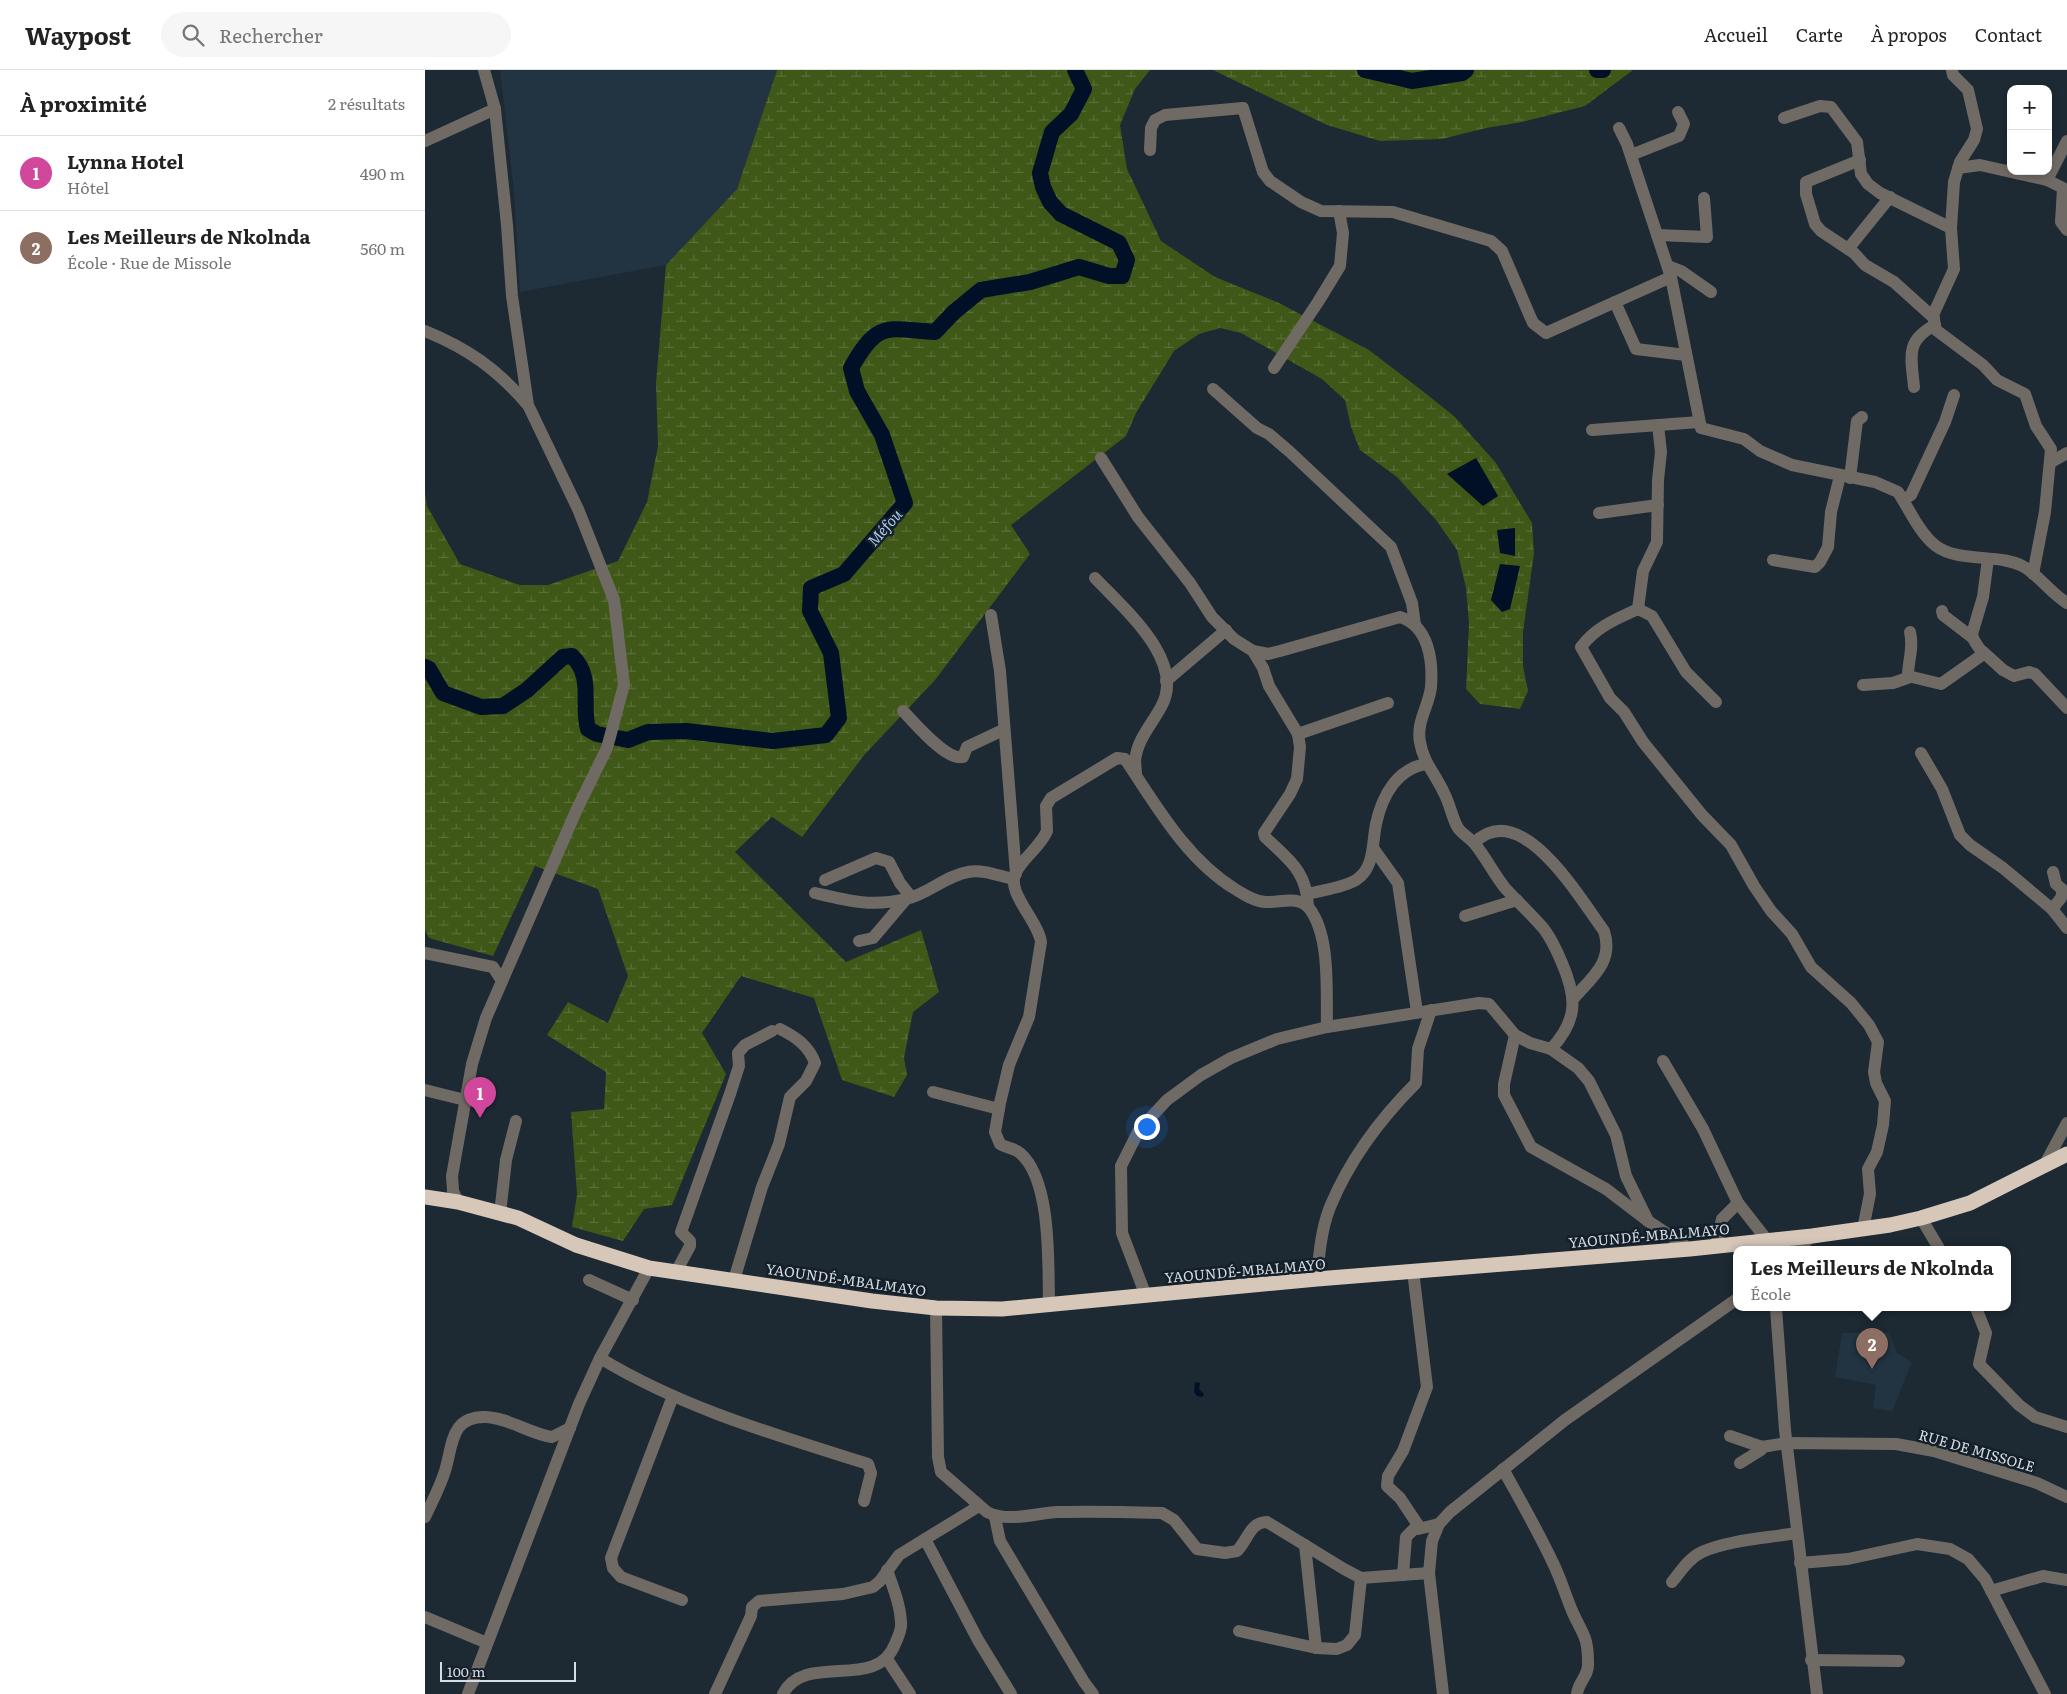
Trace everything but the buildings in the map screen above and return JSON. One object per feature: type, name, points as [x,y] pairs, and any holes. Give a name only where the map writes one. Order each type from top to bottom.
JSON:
[{"type":"highway","name":"YAOUNDÉ-MBALMAYO","points":[[425,1197],[458,1202],[518,1218],[576,1245],[649,1268],[935,1308],[1002,1309],[1317,1279],[1690,1249],[1863,1229],[1921,1218],[1970,1203],[2067,1154]]},
{"type":"street","points":[[458,1202],[453,1191],[452,1176],[465,1100],[486,1018],[549,878],[577,809],[607,748],[624,685],[614,600],[578,509],[528,404],[511,296],[507,225],[495,110],[484,70]]},
{"type":"street","points":[[1952,70],[1953,74],[1968,90],[1977,129],[1974,140],[1958,168],[1954,182],[1951,228],[1954,270],[1937,303],[1935,321],[1937,330],[1983,365],[1997,380],[2025,394],[2036,426],[2047,439],[2051,449],[2045,512],[2033,574]]},
{"type":"street","points":[[1784,118],[1821,106],[1831,107],[1857,142],[1861,174],[1868,184],[1951,228]]},
{"type":"street","points":[[1150,150],[1151,128],[1155,120],[1165,116],[1243,108],[1263,172],[1270,181],[1301,202],[1321,211],[1393,212],[1491,241],[1502,251],[1533,323],[1545,333],[1615,302],[1670,271],[1681,271],[1711,292]]},
{"type":"street","points":[[425,141],[495,110]]},
{"type":"street","points":[[1631,155],[1679,136],[1683,124],[1679,112]]},
{"type":"street","points":[[1619,128],[1631,155],[1670,271],[1681,317],[1686,354],[1701,428],[1743,439],[1760,451],[1792,465],[1875,482],[1891,488],[1903,500],[1925,534],[1936,546],[1948,551],[2010,561],[2033,574],[2067,603]]},
{"type":"street","points":[[2047,180],[2067,141]]},
{"type":"street","points":[[1860,160],[1805,182],[1815,224],[1826,235],[1848,249],[1865,265],[1894,282],[1915,299],[1935,321]]},
{"type":"street","points":[[1958,168],[1980,165],[2047,180],[2063,188],[2061,222],[2067,230]]},
{"type":"street","points":[[1848,249],[1891,197]]},
{"type":"street","points":[[1657,235],[1707,237],[1704,198]]},
{"type":"street","points":[[1274,368],[1319,302],[1340,266],[1343,233],[1339,211]]},
{"type":"street","points":[[1615,302],[1636,349],[1686,354]]},
{"type":"street","points":[[1914,387],[1913,344],[1920,333],[1935,321]]},
{"type":"street","points":[[425,330],[468,351],[507,381],[528,404]]},
{"type":"street","points":[[1213,389],[1257,428],[1269,434],[1283,446],[1391,547],[1412,603],[1415,625]]},
{"type":"street","points":[[1903,500],[1911,495],[1945,422],[1954,396]]},
{"type":"street","points":[[1773,560],[1815,567],[1820,562],[1827,547],[1830,519],[1845,477],[1857,421],[1862,417]]},
{"type":"street","points":[[1592,430],[1699,422]]},
{"type":"street","points":[[1638,609],[1643,571],[1657,542],[1661,452],[1658,425]]},
{"type":"street","points":[[2051,462],[2067,453]]},
{"type":"street","points":[[1101,458],[1138,518],[1190,583],[1212,617],[1234,639],[1253,651],[1268,654],[1280,652],[1369,624],[1400,617],[1415,625],[1430,647],[1431,688],[1421,716],[1419,741],[1427,764],[1444,792],[1459,829],[1474,843],[1504,886],[1554,943],[1568,977],[1573,998],[1573,1012],[1569,1026],[1551,1049]]},
{"type":"street","points":[[1599,512],[1658,505]]},
{"type":"street","points":[[1973,638],[1983,597],[1989,559]]},
{"type":"street","points":[[1095,578],[1155,644],[1163,662],[1166,681],[1163,704],[1135,755],[1137,776]]},
{"type":"street","points":[[1638,609],[1651,616],[1686,672],[1715,702]]},
{"type":"street","points":[[1638,609],[1608,622],[1588,638],[1581,647],[1610,698],[1624,712],[1643,742],[1702,816],[1731,845],[1754,886],[1771,911],[1792,934],[1811,967],[1851,1003],[1869,1025],[1878,1042],[1874,1072],[1875,1083],[1885,1101],[1884,1117],[1877,1152],[1868,1169],[1870,1194],[1863,1229]]},
{"type":"street","points":[[1942,611],[1943,616],[1973,638],[1982,651],[2003,670],[2014,676],[2029,672],[2035,674],[2067,708]]},
{"type":"street","points":[[991,615],[1000,671],[1014,888],[1040,932],[1041,942],[1029,1017],[1009,1065],[999,1109],[996,1139],[1005,1147],[1015,1149],[1027,1161],[1045,1206],[1049,1305]]},
{"type":"street","points":[[1166,681],[1226,630]]},
{"type":"street","points":[[1910,677],[1908,676],[1908,661],[1913,652],[1911,632]]},
{"type":"street","points":[[1253,651],[1263,668],[1269,686],[1297,734],[1300,747],[1297,779],[1290,794],[1264,832],[1265,837],[1289,859],[1302,875],[1308,900],[1322,941],[1327,1027]]},
{"type":"street","points":[[1863,686],[1893,684],[1910,677],[1941,684],[1982,655],[1982,651]]},
{"type":"street","points":[[1297,734],[1388,703]]},
{"type":"street","points":[[903,711],[944,752],[960,758],[963,757],[967,747],[1003,730]]},
{"type":"street","points":[[1921,753],[1942,789],[1960,835],[1970,845],[2003,868],[2051,909],[2067,928]]},
{"type":"street","points":[[1014,876],[1045,836],[1047,831],[1046,806],[1051,798],[1117,758],[1125,759],[1182,840],[1220,879],[1256,900],[1266,902],[1308,900],[1356,880],[1367,868],[1373,848],[1376,824],[1394,783],[1409,768],[1427,764]]},
{"type":"street","points":[[1474,843],[1484,833],[1491,831],[1507,831],[1529,839],[1556,867],[1604,931],[1607,942],[1606,958],[1573,998]]},
{"type":"street","points":[[1373,848],[1398,883],[1417,1012]]},
{"type":"street","points":[[825,880],[876,858],[889,862],[909,898]]},
{"type":"street","points":[[815,892],[856,903],[909,898],[927,892],[951,878],[969,872],[982,871],[1014,876]]},
{"type":"street","points":[[2051,909],[2061,898],[2063,890],[2056,884],[2053,872]]},
{"type":"street","points":[[859,941],[873,938],[909,898]]},
{"type":"street","points":[[1465,916],[1517,900]]},
{"type":"street","points":[[425,953],[493,967],[502,981]]},
{"type":"street","points":[[1146,1296],[1122,1233],[1121,1166],[1139,1130],[1167,1100],[1209,1070],[1231,1058],[1277,1039],[1327,1027],[1417,1012],[1479,1003],[1489,1004],[1515,1036],[1551,1049],[1578,1068],[1589,1081],[1616,1135],[1625,1176],[1648,1221]]},
{"type":"street","points":[[1317,1279],[1320,1243],[1330,1208],[1349,1169],[1395,1104],[1415,1083],[1418,1049],[1431,1010]]},
{"type":"street","points":[[676,1272],[690,1246],[690,1241],[681,1232],[731,1094],[739,1066],[738,1053],[745,1045],[776,1030],[803,1043],[812,1054],[815,1063],[805,1081],[790,1097],[779,1144],[761,1187],[735,1280]]},
{"type":"street","points":[[1515,1036],[1504,1084],[1504,1095],[1531,1146],[1606,1189],[1648,1221],[1690,1249]]},
{"type":"street","points":[[1663,1061],[1703,1129],[1738,1203],[1767,1240]]},
{"type":"street","points":[[425,1090],[465,1100]]},
{"type":"street","points":[[933,1092],[999,1109]]},
{"type":"street","points":[[500,1214],[506,1160],[516,1121]]},
{"type":"street","points":[[2044,1166],[2067,1123]]},
{"type":"street","points":[[1716,1246],[1722,1219],[1738,1203]]},
{"type":"street","points":[[1921,1218],[1938,1246]]},
{"type":"street","points":[[1801,1246],[1812,1236]]},
{"type":"street","points":[[468,1694],[570,1428],[600,1358],[649,1268]]},
{"type":"street","points":[[1413,1271],[1427,1387],[1403,1451],[1388,1476],[1387,1486],[1400,1498],[1418,1525],[1418,1529],[1439,1524]]},
{"type":"street","points":[[589,1280],[633,1300]]},
{"type":"street","points":[[1443,1694],[1429,1573],[1433,1541],[1439,1524],[1450,1512],[1503,1469],[1618,1380],[1733,1302]]},
{"type":"street","points":[[935,1308],[938,1457],[941,1472],[979,1506],[995,1517],[1058,1512],[1162,1513],[1174,1520],[1197,1548],[1225,1553],[1237,1551],[1253,1526],[1259,1522],[1267,1522],[1361,1578],[1429,1573]]},
{"type":"street","points":[[1776,1311],[1786,1443],[1811,1660],[1817,1694]]},
{"type":"street","points":[[1977,1311],[1986,1333],[1979,1364],[2019,1405],[2035,1418],[2067,1427]]},
{"type":"street","points":[[600,1358],[650,1386],[673,1396],[778,1435],[868,1464],[871,1473],[864,1501]]},
{"type":"street","points":[[673,1396],[611,1558],[613,1568],[621,1577],[682,1600]]},
{"type":"street","points":[[425,1517],[445,1472],[453,1435],[460,1425],[473,1419],[487,1417],[552,1438],[570,1428]]},
{"type":"street","points":[[1730,1436],[1762,1447],[1761,1450],[1740,1463]]},
{"type":"street","name":"RUE DE MISSOLE","points":[[1762,1447],[1786,1443],[1896,1444],[1934,1451],[2037,1482],[2067,1497]]},
{"type":"street","points":[[1503,1469],[1542,1540],[1562,1582],[1573,1615],[1584,1631],[1589,1666],[1587,1674],[1577,1687],[1577,1694]]},
{"type":"street","points":[[715,1694],[751,1616],[752,1607],[759,1601],[863,1591],[880,1581],[899,1555],[979,1506]]},
{"type":"street","points":[[995,1517],[1000,1541],[1093,1694]]},
{"type":"street","points":[[1403,1575],[1406,1537],[1418,1525]]},
{"type":"street","points":[[1673,1582],[1687,1562],[1701,1552],[1719,1546],[1796,1533]]},
{"type":"street","points":[[925,1539],[979,1640],[1011,1694]]},
{"type":"street","points":[[1800,1563],[1848,1559],[1917,1544],[1930,1544],[1950,1549],[1968,1559],[1985,1579],[2045,1694]]},
{"type":"street","points":[[1305,1545],[1316,1648]]},
{"type":"street","points":[[783,1694],[787,1687],[804,1674],[865,1668],[877,1665],[887,1659],[893,1650],[902,1624],[887,1570]]},
{"type":"street","points":[[1991,1592],[2043,1576],[2067,1580]]},
{"type":"street","points":[[1239,1632],[1316,1648],[1337,1649],[1347,1645],[1355,1635],[1361,1578]]},
{"type":"street","points":[[425,1617],[487,1643]]},
{"type":"street","points":[[887,1659],[910,1694]]},
{"type":"street","points":[[1811,1660],[1899,1661]]},
{"type":"shaded area","points":[[500,70],[777,70],[737,189],[666,265],[520,292],[514,193]]},
{"type":"shaded area","points":[[1476,458],[1498,496],[1483,506],[1447,474]]},
{"type":"shaded area","points":[[1515,528],[1515,556],[1500,553],[1497,530]]},
{"type":"shaded area","points":[[1500,564],[1520,566],[1510,609],[1502,612],[1491,600]]},
{"type":"shaded area","points":[[1842,1333],[1889,1333],[1897,1353],[1912,1362],[1892,1411],[1873,1408],[1876,1385],[1835,1377]]},
{"type":"shaded area","points":[[1195,1382],[1200,1383],[1199,1389],[1204,1394],[1202,1397],[1197,1396],[1194,1392]]},
{"type":"green space","points":[[777,70],[1150,70],[1135,89],[1120,125],[1127,169],[1161,241],[1215,277],[1277,302],[1369,350],[1454,416],[1496,463],[1532,523],[1534,553],[1523,632],[1523,666],[1528,691],[1520,709],[1480,704],[1466,689],[1469,623],[1466,588],[1457,550],[1436,520],[1397,477],[1360,450],[1351,427],[1345,400],[1322,379],[1241,333],[1220,328],[1199,334],[1174,351],[1136,413],[1126,436],[1011,525],[1030,554],[935,680],[865,754],[802,837],[772,817],[735,852],[846,962],[921,930],[939,992],[913,1012],[904,1058],[907,1075],[894,1097],[842,1080],[814,998],[741,976],[702,1033],[726,1074],[672,1205],[644,1209],[623,1241],[572,1227],[577,1194],[571,1112],[604,1109],[606,1072],[547,1035],[568,1002],[608,1023],[628,976],[598,889],[535,866],[493,956],[429,938],[425,930],[425,492],[427,506],[460,564],[520,585],[548,585],[618,561],[647,502],[658,446],[656,383],[666,265],[737,189]]},
{"type":"green space","points":[[1213,70],[1633,70],[1585,106],[1442,139],[1380,141],[1327,125]]},
{"type":"waterway","name":"Méfou","points":[[425,667],[429,669],[443,693],[481,707],[503,706],[527,690],[563,657],[572,656],[579,664],[585,682],[588,729],[597,734],[628,740],[648,732],[686,731],[773,741],[826,735],[839,718],[831,653],[810,611],[811,588],[844,574],[905,503],[882,435],[857,391],[851,368],[860,353],[869,342],[885,331],[894,329],[935,332],[954,312],[981,290],[1030,282],[1079,267],[1109,276],[1122,276],[1127,260],[1119,243],[1061,214],[1050,202],[1043,187],[1040,173],[1052,132],[1071,114],[1084,89],[1075,70]]},
{"type":"waterway","name":"Méfou","points":[[1365,70],[1412,81],[1462,73],[1466,70]]},
{"type":"waterway","name":"Méfou","points":[[1597,70],[1603,70]]},
{"type":"place","name":"Lynna Hotel","points":[[480,1118]]},
{"type":"place","name":"Les Meilleurs de Nkolnda","points":[[1872,1369]]}]
